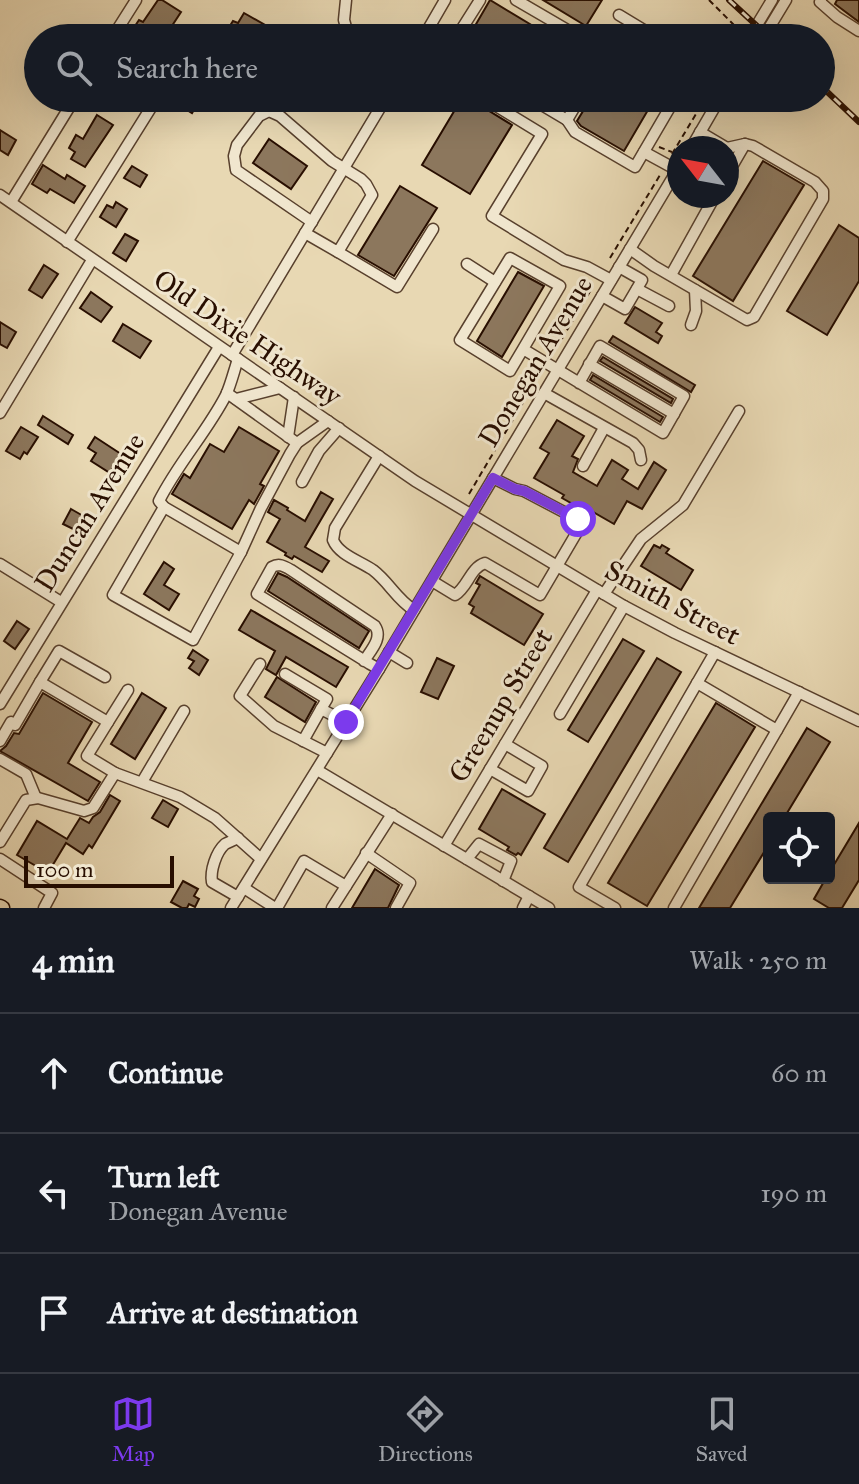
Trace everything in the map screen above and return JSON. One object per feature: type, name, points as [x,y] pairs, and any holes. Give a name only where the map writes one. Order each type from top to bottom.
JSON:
[{"type":"street","points":[[121,24],[136,0]]},
{"type":"street","points":[[345,24],[346,0]]},
{"type":"street","points":[[431,24],[445,0]]},
{"type":"street","points":[[465,24],[480,0]]},
{"type":"street","points":[[516,0],[557,24]]},
{"type":"street","points":[[755,24],[772,0]]},
{"type":"street","points":[[771,24],[786,0]]},
{"type":"street","points":[[821,0],[837,17],[859,31]]},
{"type":"street","points":[[619,15],[634,24]]},
{"type":"street","points":[[11,202],[66,112]]},
{"type":"street","points":[[67,242],[148,112]]},
{"type":"street","points":[[267,112],[259,116],[237,145],[234,156],[236,170],[312,222]]},
{"type":"street","points":[[271,112],[343,169],[361,179],[372,195],[338,252]]},
{"type":"street","points":[[241,552],[164,507],[159,501],[211,421],[232,396],[235,357],[378,112]]},
{"type":"street","points":[[506,112],[542,134],[492,216],[564,260],[587,267],[611,280]]},
{"type":"street","points":[[554,112],[567,120],[575,132],[635,167],[667,112]]},
{"type":"street","points":[[567,120],[572,112]]},
{"type":"street","points":[[698,136],[712,112]]},
{"type":"street","points":[[700,132],[707,136]]},
{"type":"street","points":[[739,154],[745,144]]},
{"type":"street","points":[[630,249],[747,320],[754,317],[823,199],[823,191],[815,182],[753,146],[739,145]]},
{"type":"street","points":[[644,152],[667,164]]},
{"type":"street","name":"Donegan Avenue","points":[[231,908],[379,669],[667,187]]},
{"type":"street","name":"Old Dixie Highway","points":[[0,195],[415,481],[471,514]]},
{"type":"street","points":[[671,275],[708,208]]},
{"type":"street","points":[[305,233],[397,287],[433,229]]},
{"type":"street","points":[[510,258],[560,286],[510,371],[460,340],[495,282],[510,258]]},
{"type":"street","points":[[0,413],[92,260]]},
{"type":"street","points":[[467,264],[495,282]]},
{"type":"street","points":[[602,296],[625,309],[637,289],[642,280],[619,267]]},
{"type":"street","points":[[637,289],[669,306]]},
{"type":"street","points":[[691,325],[696,311],[695,290]]},
{"type":"street","points":[[523,349],[557,371],[663,433],[684,396],[600,346],[579,383]]},
{"type":"street","name":"Duncan Avenue","points":[[0,704],[8,681],[61,602],[219,347]]},
{"type":"street","points":[[589,364],[674,414]]},
{"type":"street","points":[[232,396],[280,388]]},
{"type":"street","points":[[544,393],[633,443],[639,450],[641,460]]},
{"type":"street","points":[[232,396],[293,440]]},
{"type":"street","points":[[164,507],[113,595],[193,640],[241,552],[293,440],[294,397]]},
{"type":"street","name":"Greenup Street","points":[[444,846],[600,592],[641,539],[683,505],[739,411]]},
{"type":"street","points":[[293,440],[328,421]]},
{"type":"street","points":[[302,482],[319,451],[339,428]]},
{"type":"street","points":[[583,466],[604,428]]},
{"type":"street","points":[[379,456],[335,528],[333,540],[338,548],[372,569],[414,610]]},
{"type":"street","points":[[432,581],[455,595],[462,591],[478,565],[485,563],[540,595],[581,521],[493,478]]},
{"type":"street","name":"Smith Street","points":[[471,514],[624,606],[859,721]]},
{"type":"street","points":[[0,564],[61,602]]},
{"type":"street","points":[[364,661],[378,636],[375,626],[291,570],[282,565],[272,567],[257,594],[364,661],[379,669]]},
{"type":"street","points":[[560,714],[624,606]]},
{"type":"street","points":[[0,741],[11,722],[15,725],[59,651],[105,677]]},
{"type":"street","points":[[389,652],[407,663]]},
{"type":"street","points":[[615,908],[579,887],[715,652]]},
{"type":"street","points":[[260,664],[240,696],[274,726],[327,753]]},
{"type":"street","points":[[285,674],[327,699],[303,741]]},
{"type":"street","points":[[40,682],[108,722]]},
{"type":"street","points":[[697,683],[777,730]]},
{"type":"street","points":[[128,690],[87,756],[115,773],[180,797],[215,818],[261,859]]},
{"type":"street","points":[[674,908],[799,692]]},
{"type":"street","points":[[321,709],[346,722]]},
{"type":"street","points":[[142,782],[184,711]]},
{"type":"street","points":[[490,769],[528,791],[542,766],[505,744]]},
{"type":"street","points":[[0,759],[26,774],[36,798]]},
{"type":"street","points":[[317,770],[549,908]]},
{"type":"street","points":[[0,842],[26,800],[36,798],[84,811],[93,808],[115,773]]},
{"type":"street","points":[[332,908],[392,814]]},
{"type":"street","points":[[238,838],[224,845],[220,851],[212,882],[276,908],[304,861],[346,886]]},
{"type":"street","points":[[467,859],[479,844],[511,861],[503,881]]},
{"type":"street","points":[[366,853],[410,883],[396,908]]},
{"type":"street","points":[[0,859],[52,893],[44,908]]},
{"type":"street","points":[[523,908],[529,896]]},
{"type":"path","points":[[709,0],[734,24]]},
{"type":"path","points":[[683,136],[697,112]]},
{"type":"path","points":[[610,258],[660,175]]},
{"type":"path","points":[[549,355],[592,288]]},
{"type":"path","points":[[469,494],[534,384],[539,370]]},
{"type":"building","points":[[158,0],[181,12],[173,24],[136,24],[139,20],[143,22]]},
{"type":"building","points":[[490,0],[530,24],[476,24]]},
{"type":"building","points":[[543,0],[602,0],[587,24]]},
{"type":"building","points":[[837,0],[859,0],[859,22],[835,4]]},
{"type":"building","points":[[244,13],[263,24],[231,24],[233,21],[238,23]]},
{"type":"building","points":[[454,112],[491,112],[512,125],[470,194],[422,165]]},
{"type":"building","points":[[582,112],[647,112],[624,151],[577,121]]},
{"type":"building","points":[[97,115],[113,125],[85,167],[71,159],[75,152],[69,148],[76,135],[83,139]]},
{"type":"building","points":[[0,130],[16,140],[8,155],[0,150]]},
{"type":"building","points":[[269,139],[307,166],[291,189],[253,163]]},
{"type":"building","points":[[763,161],[804,185],[733,301],[693,276],[734,208],[739,208],[739,200]]},
{"type":"building","points":[[43,165],[65,179],[67,175],[85,186],[74,203],[50,189],[47,193],[32,184]]},
{"type":"building","points":[[132,166],[147,175],[140,187],[124,178]]},
{"type":"building","points":[[400,186],[437,208],[394,276],[358,255]]},
{"type":"building","points":[[116,202],[127,209],[116,227],[100,217],[107,205],[113,208]]},
{"type":"building","points":[[839,225],[859,238],[859,281],[827,335],[787,311]]},
{"type":"building","points":[[125,234],[138,241],[126,261],[113,253]]},
{"type":"building","points":[[44,265],[58,274],[42,298],[29,290]]},
{"type":"building","points":[[518,272],[544,286],[502,357],[477,341]]},
{"type":"building","points":[[91,292],[112,307],[101,322],[80,308]]},
{"type":"building","points":[[635,307],[662,323],[656,332],[662,336],[658,343],[625,323]]},
{"type":"building","points":[[0,322],[16,332],[7,348],[0,344]]},
{"type":"building","points":[[123,324],[151,341],[140,358],[113,341]]},
{"type":"building","points":[[613,336],[695,385],[691,392],[609,342]]},
{"type":"building","points":[[603,357],[673,399],[671,403],[600,361]]},
{"type":"building","points":[[593,375],[663,417],[660,422],[590,380]]},
{"type":"building","points":[[43,416],[73,435],[68,444],[38,425]]},
{"type":"building","points":[[557,420],[584,436],[572,456],[578,459],[573,472],[597,486],[612,460],[628,470],[622,479],[638,489],[654,462],[666,470],[642,509],[627,501],[614,524],[562,498],[564,495],[534,478],[549,453],[540,448]]},
{"type":"building","points":[[21,427],[38,437],[20,459],[6,451]]},
{"type":"building","points":[[239,427],[279,451],[260,484],[264,486],[254,504],[249,500],[232,529],[172,494],[184,474],[190,478],[210,444],[224,452]]},
{"type":"building","points":[[95,437],[121,454],[110,473],[91,461],[96,453],[88,448]]},
{"type":"building","points":[[321,492],[333,499],[305,547],[329,561],[322,572],[294,556],[292,559],[267,542],[280,519],[268,512],[274,500],[305,521]]},
{"type":"building","points":[[71,509],[85,517],[77,531],[63,524]]},
{"type":"building","points":[[654,545],[669,549],[666,553],[693,570],[681,590],[641,566]]},
{"type":"building","points":[[164,562],[174,569],[164,585],[179,594],[169,610],[144,594]]},
{"type":"building","points":[[278,573],[369,631],[359,648],[268,591]]},
{"type":"building","points":[[480,576],[543,614],[524,645],[471,613],[474,607],[469,604],[480,585],[476,583]]},
{"type":"building","points":[[251,610],[348,667],[336,687],[286,657],[276,675],[266,669],[275,651],[239,630]]},
{"type":"building","points":[[17,621],[29,629],[15,649],[4,641]]},
{"type":"building","points":[[623,639],[644,651],[588,742],[568,730]]},
{"type":"building","points":[[193,650],[208,660],[199,675],[189,668],[194,661],[188,658]]},
{"type":"building","points":[[437,658],[454,666],[438,699],[421,692]]},
{"type":"building","points":[[657,658],[681,672],[568,862],[544,848]]},
{"type":"building","points":[[277,677],[316,702],[305,722],[265,697]]},
{"type":"building","points":[[43,693],[92,722],[68,763],[100,782],[88,801],[0,751],[14,733],[19,734]]},
{"type":"building","points":[[142,693],[166,708],[135,759],[111,744]]},
{"type":"building","points":[[716,703],[755,727],[647,906],[608,883]]},
{"type":"building","points":[[807,728],[830,742],[788,812],[763,812],[763,854],[730,908],[699,908]]},
{"type":"building","points":[[502,789],[545,814],[521,855],[507,850],[509,847],[479,829]]},
{"type":"building","points":[[110,795],[120,801],[92,848],[89,845],[83,854],[66,843],[48,873],[17,855],[37,821],[67,839],[80,818],[89,823]]},
{"type":"building","points":[[163,800],[178,809],[168,827],[152,818]]},
{"type":"building","points":[[859,823],[859,880],[842,908],[829,908],[814,899],[823,884],[835,884],[835,863]]},
{"type":"building","points":[[375,869],[399,885],[388,908],[352,908]]},
{"type":"building","points":[[183,881],[198,889],[194,896],[199,899],[195,907],[189,904],[187,908],[182,908],[171,902]]},
{"type":"railway","points":[[729,0],[755,24]]},
{"type":"railway","points":[[835,99],[859,122]]},
{"type":"route","points":[[346,722],[493,478],[578,519]]}]
